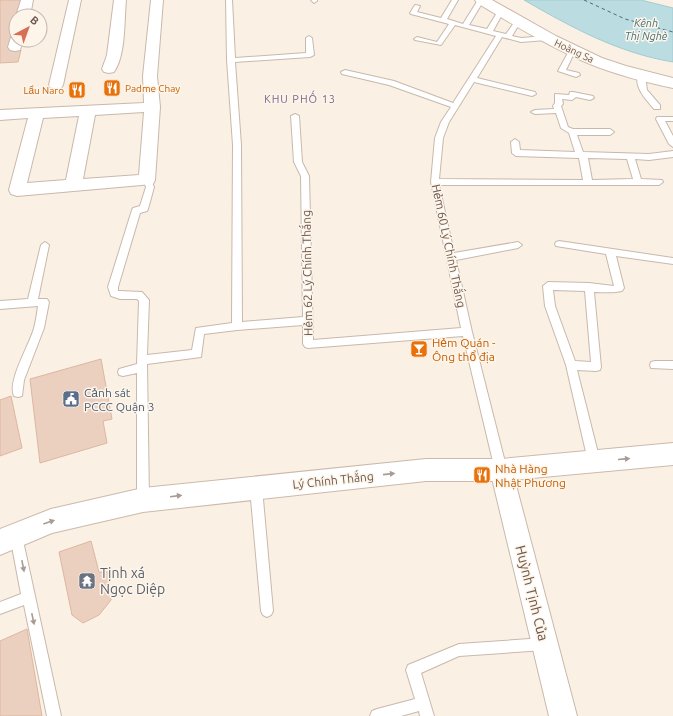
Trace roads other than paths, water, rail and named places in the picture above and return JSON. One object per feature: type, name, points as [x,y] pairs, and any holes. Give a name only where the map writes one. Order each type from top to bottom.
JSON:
[{"type":"main road","name":"Hoàng Sa","points":[[482,0],[546,38],[572,51],[609,67],[673,83]]},
{"type":"main road","name":"Lý Chính Thắng","points":[[8,539],[51,521],[143,500],[426,470],[501,470],[673,454]]},
{"type":"street","points":[[56,86],[75,0]]},
{"type":"street","points":[[109,69],[114,55],[120,0]]},
{"type":"street","points":[[37,113],[8,190],[147,180],[152,106],[150,76],[157,0]]},
{"type":"street","points":[[0,115],[152,106]]},
{"type":"street","points":[[73,186],[88,110]]},
{"type":"street","name":"Huỳnh Tịnh Của","points":[[501,470],[562,716]]},
{"type":"lane","points":[[229,0],[231,60],[237,146],[237,326]]},
{"type":"lane","points":[[443,20],[455,0]]},
{"type":"lane","points":[[465,26],[482,0]]},
{"type":"lane","points":[[417,6],[413,13],[504,36],[524,40],[546,38]]},
{"type":"lane","points":[[489,32],[501,11]]},
{"type":"lane","name":"Hẻm 60 Lý Chính Thắng","points":[[501,470],[467,332],[435,182],[439,138],[444,122],[472,79],[504,36],[518,21]]},
{"type":"lane","points":[[417,39],[439,44],[453,23]]},
{"type":"lane","points":[[231,60],[310,55],[309,38]]},
{"type":"lane","points":[[572,51],[562,71],[576,75]]},
{"type":"lane","points":[[345,72],[391,83],[455,106]]},
{"type":"lane","points":[[641,76],[641,87],[657,108]]},
{"type":"lane","points":[[472,79],[532,94]]},
{"type":"lane","points":[[590,98],[573,94],[572,98],[558,96],[558,111],[565,128],[572,132],[610,132]]},
{"type":"lane","points":[[534,112],[558,111]]},
{"type":"lane","name":"Hẻm 62 Lý Chính Thắng","points":[[295,116],[298,162],[305,176],[308,344],[467,332]]},
{"type":"lane","points":[[673,119],[660,119],[673,144]]},
{"type":"lane","points":[[572,132],[581,155],[588,183]]},
{"type":"lane","points":[[514,142],[516,153],[630,157],[649,157],[670,154]]},
{"type":"lane","points":[[630,157],[638,183]]},
{"type":"lane","points":[[143,500],[142,363],[144,300],[139,295],[120,296],[114,293],[113,287],[136,210],[144,209],[150,187],[147,180]]},
{"type":"lane","points":[[435,182],[660,182]]},
{"type":"lane","points":[[559,244],[673,262]]},
{"type":"lane","points":[[32,303],[45,245]]},
{"type":"lane","points":[[451,257],[518,245]]},
{"type":"lane","points":[[594,461],[570,365],[550,306],[548,286],[616,288],[610,251]]},
{"type":"lane","points":[[570,365],[596,367],[589,287]]},
{"type":"lane","points":[[0,305],[44,302],[39,328],[19,380],[18,393]]},
{"type":"lane","points":[[122,372],[142,363],[198,354],[199,330],[308,321]]},
{"type":"lane","points":[[655,365],[673,365]]},
{"type":"lane","points":[[256,488],[267,611]]},
{"type":"lane","points":[[8,539],[28,597],[54,716]]},
{"type":"lane","points":[[0,608],[28,597]]},
{"type":"lane","points":[[426,716],[413,670],[459,650],[544,644]]},
{"type":"lane","points":[[377,716],[422,703]]},
{"type":"water","name":"Kênh Thị Nghè","points":[[524,0],[641,0],[673,8],[673,62],[653,58],[614,46],[559,20]]},
{"type":"place","name":"Padme Chay","points":[[112,88]]},
{"type":"place","name":"Lẩu Naro","points":[[77,90]]},
{"type":"place","name":"Hẻm Quán - Ông thổ địa","points":[[419,349]]},
{"type":"place","name":"Cảnh sát PCCC Quận 3","points":[[71,399]]},
{"type":"place","name":"Nhà Hàng Nhật Phương","points":[[482,475]]},
{"type":"place","name":"Tịnh xá Ngọc Diệp","points":[[87,581]]},
{"type":"district","name":"KHU PHỐ 13","points":[[300,99]]}]
